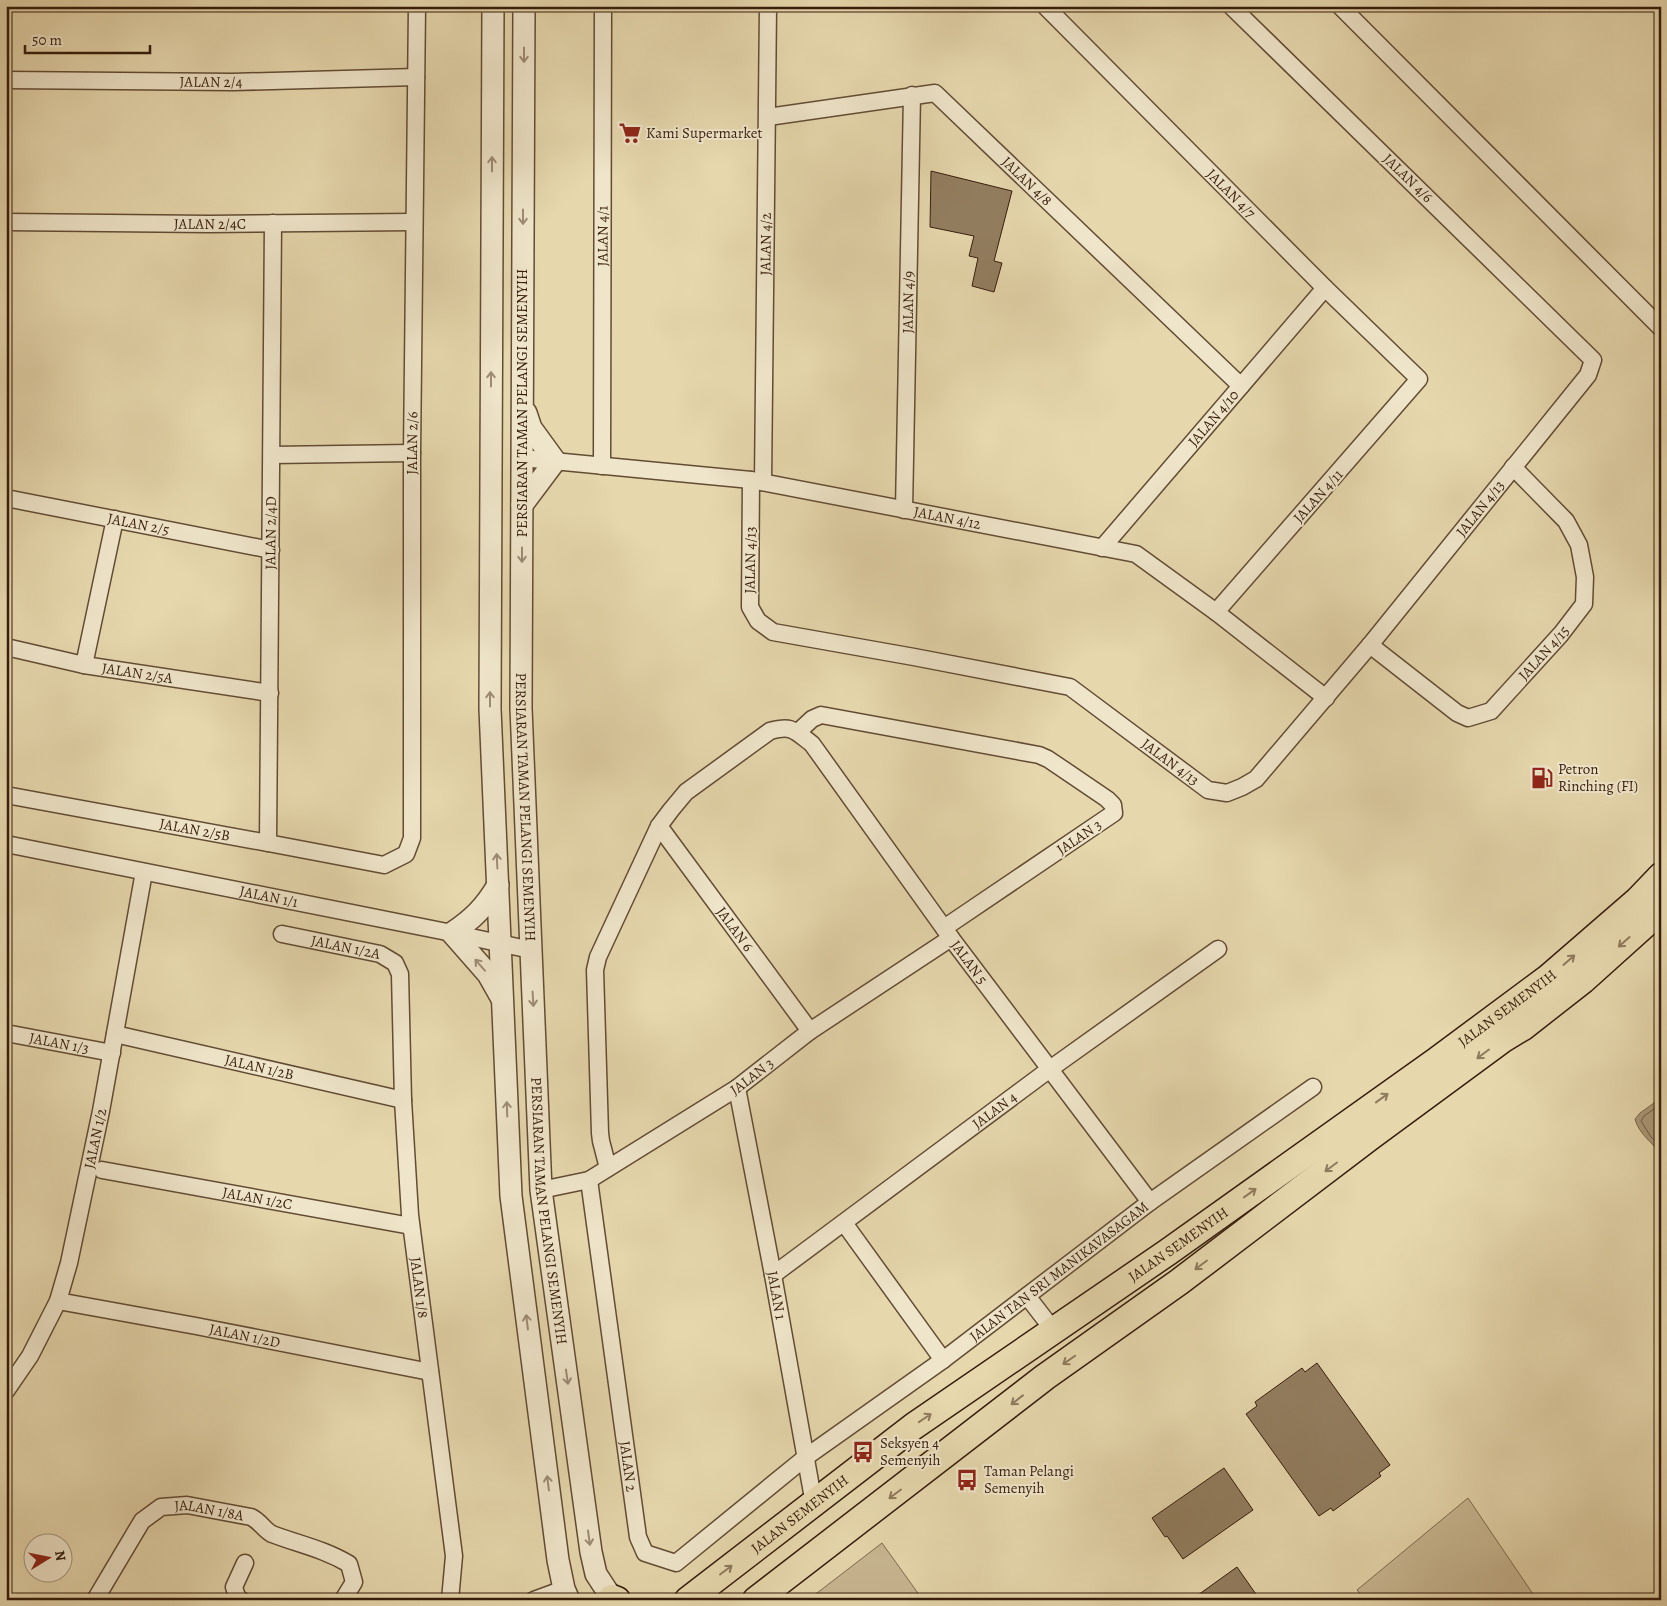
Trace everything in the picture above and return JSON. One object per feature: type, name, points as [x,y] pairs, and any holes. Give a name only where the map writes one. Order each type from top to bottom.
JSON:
[{"type":"main road","name":"JALAN SEMENYIH","points":[[688,1600],[914,1426],[1168,1252],[1436,1061],[1548,978],[1638,900],[1661,876]]},
{"type":"main road","name":"JALAN SEMENYIH","points":[[756,1600],[1044,1378],[1179,1282],[1370,1137],[1503,1039],[1523,1027],[1583,980],[1661,910]]},
{"type":"street","name":"JALAN 2/6","points":[[384,865],[406,854],[412,838],[412,453],[417,6]]},
{"type":"street","name":"PERSIARAN TAMAN PELANGI SEMENYIH","points":[[493,6],[490,709],[508,1149],[514,1228],[558,1560],[566,1594]]},
{"type":"street","name":"PERSIARAN TAMAN PELANGI SEMENYIH","points":[[524,6],[521,708],[541,1190],[591,1552],[596,1574],[614,1599]]},
{"type":"street","name":"JALAN 4/1","points":[[602,466],[603,6]]},
{"type":"street","name":"JALAN 4/2","points":[[757,481],[768,117],[768,6]]},
{"type":"street","name":"JALAN 4/7","points":[[1045,6],[1325,288],[1419,379]]},
{"type":"street","name":"JALAN 4/6","points":[[1231,6],[1586,351]]},
{"type":"street","points":[[1340,6],[1661,328]]},
{"type":"street","name":"JALAN 2/4","points":[[6,80],[233,82],[416,77]]},
{"type":"street","name":"JALAN 4/8","points":[[768,117],[935,93],[1241,386]]},
{"type":"street","name":"JALAN 4/9","points":[[904,510],[912,96]]},
{"type":"street","name":"JALAN 2/4C","points":[[6,222],[414,222]]},
{"type":"street","name":"JALAN 2/4D","points":[[268,842],[272,550],[273,223]]},
{"type":"street","name":"JALAN 4/10","points":[[1102,548],[1325,288]]},
{"type":"street","name":"JALAN 4/13","points":[[757,481],[750,607],[758,621],[773,632],[1070,687],[1208,790],[1227,793],[1242,787],[1256,778],[1370,645],[1588,375],[1593,360],[1586,351]]},
{"type":"street","name":"JALAN 4/11","points":[[1216,612],[1419,379]]},
{"type":"street","points":[[522,403],[531,428],[555,461],[522,505]]},
{"type":"street","points":[[491,410],[506,444],[522,458],[513,463],[503,476],[491,499]]},
{"type":"street","points":[[272,455],[412,453]]},
{"type":"street","name":"JALAN 4/12","points":[[522,458],[757,481],[1136,554],[1216,612],[1326,698]]},
{"type":"street","name":"JALAN 4/15","points":[[1370,645],[1457,713],[1468,718],[1491,711],[1561,634],[1584,604],[1585,577],[1579,545],[1566,521],[1513,467]]},
{"type":"street","name":"JALAN 2/5","points":[[6,498],[272,550]]},
{"type":"street","points":[[84,665],[115,520]]},
{"type":"street","name":"JALAN 2/5A","points":[[6,647],[84,665],[270,693]]},
{"type":"street","name":"JALAN 3","points":[[541,1190],[589,1180],[737,1088],[810,1031],[1114,813],[1113,805],[1107,799],[1048,759],[1039,755],[821,716],[791,729]]},
{"type":"street","points":[[608,1168],[600,1133],[596,1036],[596,963],[659,826],[686,792],[770,731],[791,729]]},
{"type":"street","name":"JALAN 5","points":[[791,729],[812,744],[948,933],[1150,1202]]},
{"type":"street","name":"JALAN 2/5B","points":[[6,795],[384,865]]},
{"type":"street","name":"JALAN 6","points":[[659,826],[810,1031]]},
{"type":"street","name":"JALAN 1/1","points":[[6,844],[530,950]]},
{"type":"street","name":"JALAN 1/2","points":[[6,1391],[30,1356],[58,1301],[71,1254],[102,1111],[144,872]]},
{"type":"street","points":[[498,885],[487,904],[470,921],[452,933],[488,974],[503,1000]]},
{"type":"street","name":"JALAN 1/2A","points":[[282,934],[380,954],[395,963],[400,974]]},
{"type":"street","name":"JALAN 4","points":[[773,1275],[1050,1069],[1218,949]]},
{"type":"street","name":"JALAN 1/8","points":[[400,974],[403,1100],[411,1226],[454,1556],[450,1600]]},
{"type":"street","name":"JALAN 1/3","points":[[6,1033],[112,1053]]},
{"type":"street","name":"JALAN 1/2B","points":[[115,1034],[403,1100]]},
{"type":"street","name":"JALAN TAN SRI MANIKAVASAGAM","points":[[806,1457],[943,1360],[1150,1202],[1313,1087]]},
{"type":"street","name":"JALAN 1","points":[[737,1088],[814,1504]]},
{"type":"street","points":[[508,1149],[518,1168],[532,1184],[541,1190],[532,1196],[518,1214],[514,1228]]},
{"type":"street","name":"JALAN 1/2C","points":[[102,1170],[411,1226]]},
{"type":"street","name":"JALAN 2","points":[[589,1180],[638,1537],[645,1553],[676,1563],[806,1457]]},
{"type":"street","points":[[844,1223],[943,1360]]},
{"type":"street","points":[[1027,1296],[1054,1331]]},
{"type":"street","name":"JALAN 1/2D","points":[[58,1301],[430,1372]]},
{"type":"street","name":"JALAN 1/8A","points":[[95,1600],[142,1521],[161,1508],[187,1505],[251,1517],[259,1520],[269,1533],[331,1553],[349,1564],[354,1582],[343,1600]]},
{"type":"street","points":[[241,1600],[237,1597],[234,1587],[246,1563]]},
{"type":"street","points":[[534,1600],[566,1594]]},
{"type":"shaded area","points":[[1468,1498],[1537,1600],[1365,1600],[1357,1590]]},
{"type":"shaded area","points":[[882,1543],[920,1596],[915,1600],[808,1600]]},
{"type":"water","points":[[1661,1098],[1661,1155],[1640,1130],[1635,1119],[1640,1113]]},
{"type":"building","points":[[931,171],[1012,191],[994,261],[1002,263],[994,292],[972,286],[978,258],[969,256],[974,236],[930,227]]},
{"type":"building","points":[[1317,1363],[1390,1465],[1379,1473],[1381,1476],[1333,1511],[1331,1508],[1319,1516],[1246,1414],[1257,1406],[1255,1402],[1302,1368],[1305,1372]]},
{"type":"building","points":[[1224,1468],[1253,1510],[1183,1559],[1152,1518]]},
{"type":"building","points":[[1237,1567],[1260,1600],[1191,1600]]},
{"type":"place","name":"Kami Supermarket","points":[[630,133]]},
{"type":"place","name":"Petron Rinching (FI)","points":[[1542,778]]},
{"type":"place","name":"Seksyen 4 Semenyih","points":[[863,1452]]},
{"type":"place","name":"Taman Pelangi Semenyih","points":[[967,1480]]}]
